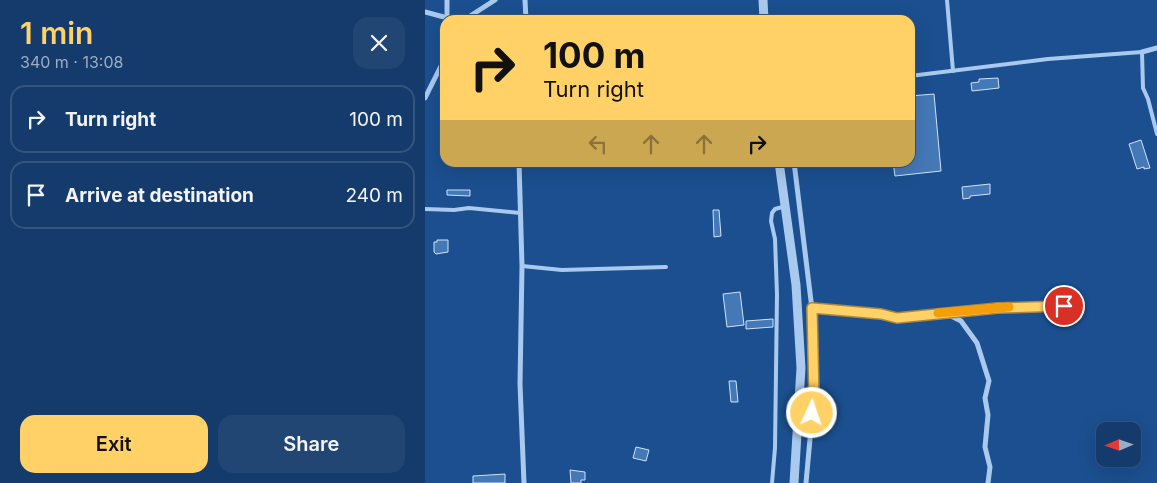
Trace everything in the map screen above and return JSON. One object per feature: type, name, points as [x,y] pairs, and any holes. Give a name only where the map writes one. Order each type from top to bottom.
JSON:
[{"type":"street","points":[[447,0],[447,15]]},
{"type":"street","points":[[472,15],[495,0]]},
{"type":"street","points":[[525,0],[526,15]]},
{"type":"street","points":[[763,0],[764,15]]},
{"type":"street","points":[[425,12],[440,15]]},
{"type":"street","points":[[1142,52],[1157,48]]},
{"type":"street","points":[[425,98],[440,68]]},
{"type":"street","points":[[519,167],[524,483]]},
{"type":"street","points":[[780,167],[796,285],[801,368],[794,483]]},
{"type":"street","points":[[796,167],[812,308],[814,396],[806,483]]},
{"type":"street","points":[[812,308],[881,314],[897,318],[998,308],[1069,306]]},
{"type":"street","points":[[945,313],[961,322],[977,343],[989,381],[985,398],[988,415],[985,447],[989,467],[988,483]]},
{"type":"lane","points":[[947,0],[953,71]]},
{"type":"lane","points":[[915,75],[1048,59],[1142,52],[1143,88],[1148,99],[1157,134]]},
{"type":"lane","points":[[772,483],[775,448],[777,294],[775,239],[771,221],[772,213],[775,209],[786,206]]},
{"type":"lane","points":[[425,209],[454,210],[469,208],[520,213]]},
{"type":"lane","points":[[522,266],[562,270],[666,267]]},
{"type":"building","points":[[998,78],[999,88],[972,91],[971,83],[979,82],[979,79]]},
{"type":"building","points":[[934,94],[941,171],[895,176],[894,167],[915,167],[915,96]]},
{"type":"building","points":[[1141,140],[1150,168],[1137,169],[1129,144]]},
{"type":"building","points":[[990,184],[990,194],[970,196],[970,198],[963,199],[962,187]]},
{"type":"building","points":[[447,190],[470,190],[470,196],[447,195]]},
{"type":"building","points":[[713,210],[719,210],[721,236],[714,237]]},
{"type":"building","points":[[437,240],[448,240],[448,252],[436,254],[434,252],[434,242],[437,242]]},
{"type":"building","points":[[740,292],[744,325],[727,327],[723,294]]},
{"type":"building","points":[[773,319],[773,327],[746,329],[746,321]]},
{"type":"building","points":[[729,381],[736,381],[738,402],[731,402]]},
{"type":"building","points":[[636,447],[649,450],[646,461],[633,458]]},
{"type":"building","points":[[570,470],[585,472],[585,480],[581,480],[581,483],[571,483]]},
{"type":"building","points":[[505,474],[505,483],[473,483],[473,476]]},
{"type":"slow traffic","points":[[938,313],[1009,307]]},
{"type":"route","points":[[812,413],[814,396],[812,308],[881,314],[897,318],[998,308],[1064,306]]}]
